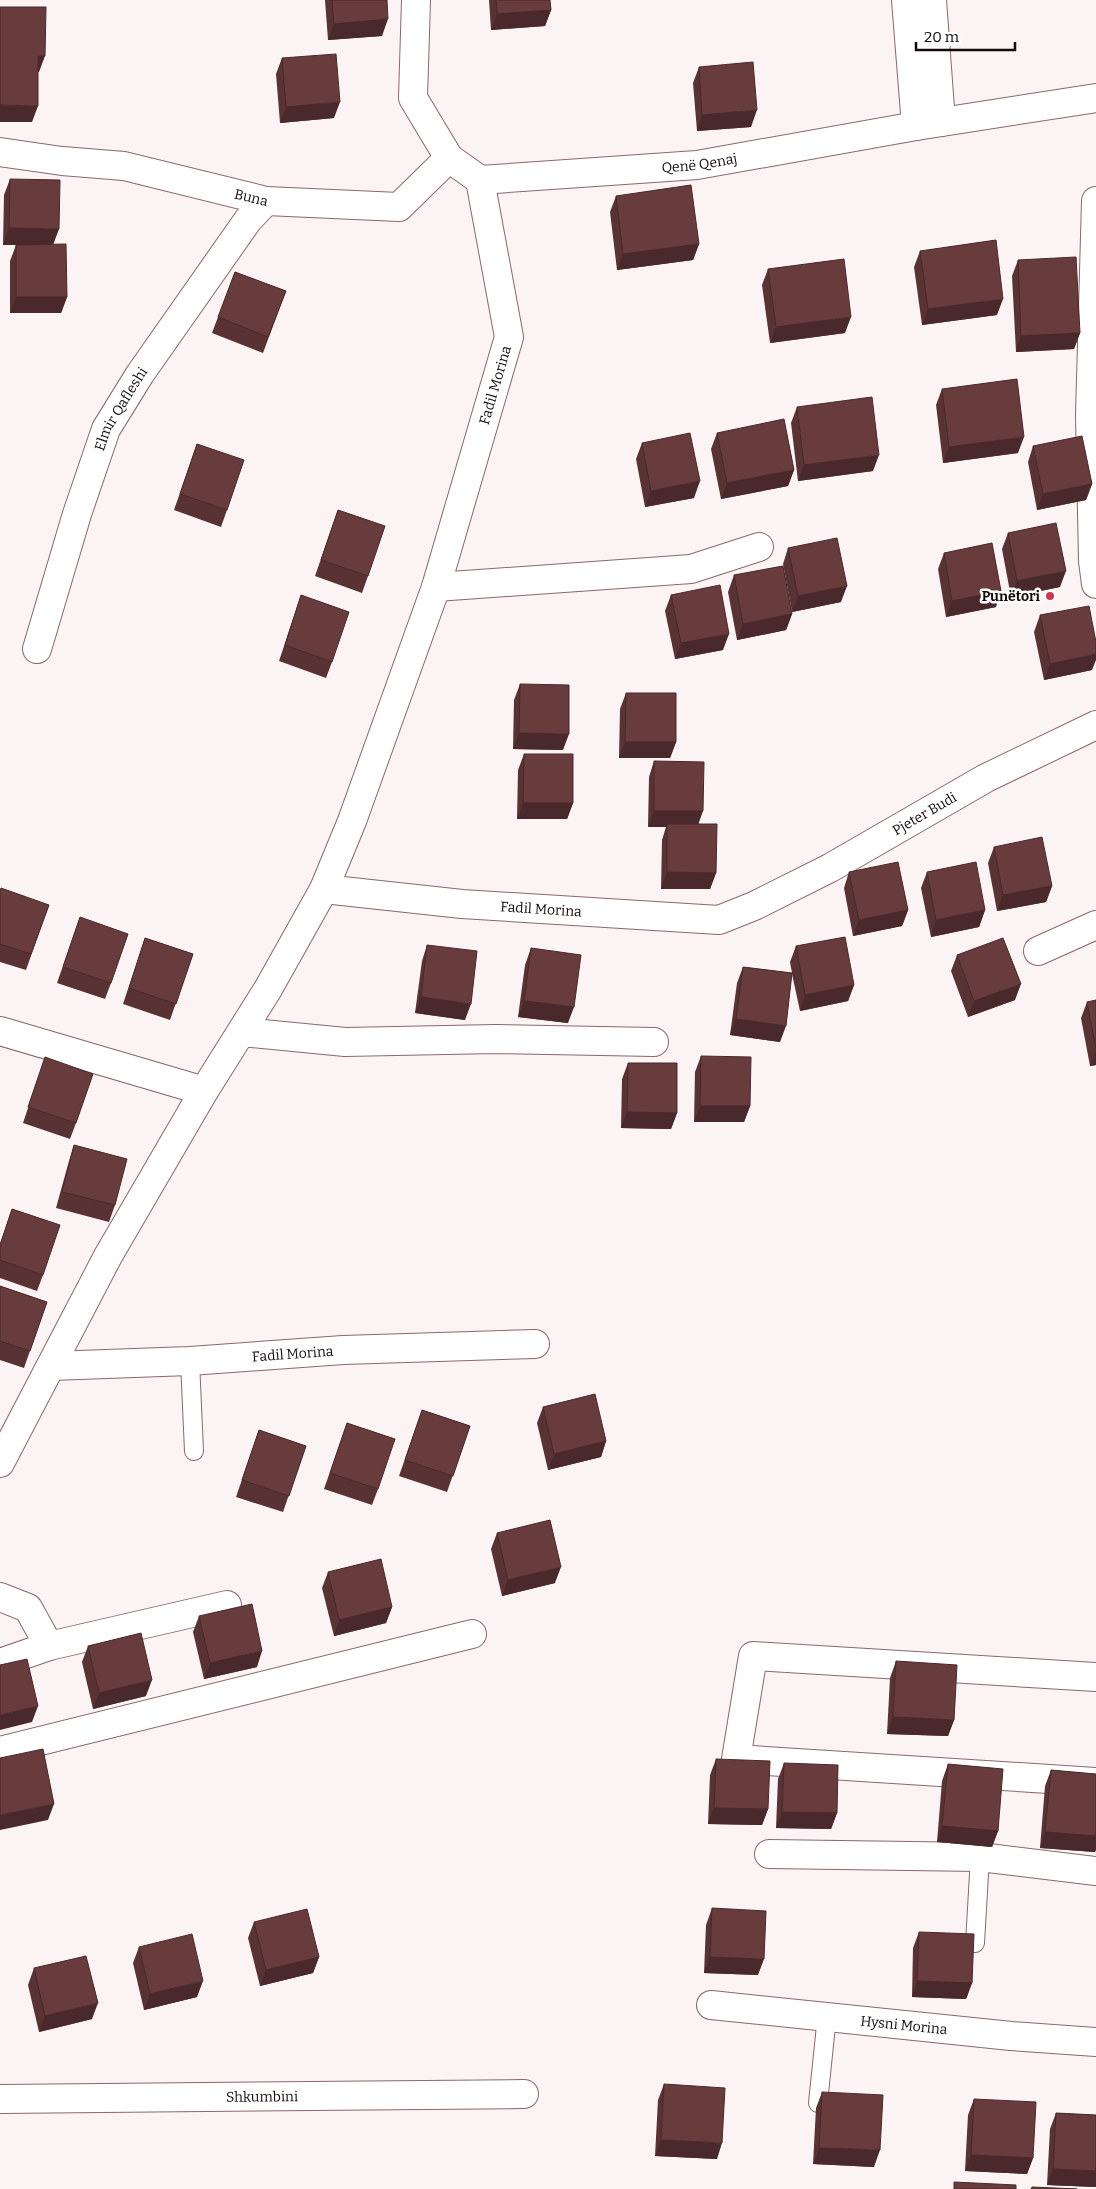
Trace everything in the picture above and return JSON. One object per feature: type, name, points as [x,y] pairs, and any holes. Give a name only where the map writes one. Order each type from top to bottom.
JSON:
[{"type":"street","points":[[416,0],[413,98],[449,158],[480,180]]},
{"type":"street","points":[[906,0],[928,124]]},
{"type":"street","points":[[928,124],[932,0]]},
{"type":"street","name":"Qenë Qenaj","points":[[480,180],[697,165],[928,124],[1096,98]]},
{"type":"street","name":"Buna","points":[[0,152],[62,161],[124,166],[266,201],[399,207],[449,158]]},
{"type":"street","name":"Fadil Morina","points":[[0,1463],[108,1256],[204,1091],[268,989],[324,889],[352,820],[436,586],[509,337],[480,180]]},
{"type":"street","name":"Elmir Qafleshi","points":[[37,649],[77,514],[106,429],[140,374],[248,220],[266,201]]},
{"type":"street","points":[[1096,201],[1093,246],[1090,415],[1093,561],[1096,584]]},
{"type":"street","points":[[436,586],[691,569],[760,547]]},
{"type":"street","name":"Pjeter Budi","points":[[754,906],[830,868],[986,778],[1096,725]]},
{"type":"street","name":"Fadil Morina","points":[[324,889],[462,904],[719,920],[754,906]]},
{"type":"street","points":[[1038,950],[1096,924]]},
{"type":"street","points":[[0,1030],[204,1091]]},
{"type":"street","points":[[242,1032],[345,1042],[496,1038],[654,1042]]},
{"type":"street","name":"Fadil Morina","points":[[50,1366],[190,1361],[343,1350],[535,1344]]},
{"type":"street","points":[[0,1598],[28,1608],[49,1646]]},
{"type":"street","points":[[0,1663],[49,1646],[227,1605]]},
{"type":"street","points":[[0,1750],[472,1634]]},
{"type":"street","points":[[1096,1677],[754,1656],[736,1759],[1096,1782]]},
{"type":"street","points":[[769,1854],[980,1857],[1096,1871]]},
{"type":"street","name":"Hysni Morina","points":[[711,2004],[1011,2036],[1096,2042]]},
{"type":"street","name":"Shkumbini","points":[[0,2099],[524,2094]]},
{"type":"lane","points":[[190,1361],[194,1451]]},
{"type":"lane","points":[[975,1943],[980,1857]]},
{"type":"lane","points":[[818,2103],[827,2016]]},
{"type":"building","points":[[332,0],[387,0],[388,19],[334,24]]},
{"type":"building","points":[[496,0],[550,0],[551,10],[497,14]]},
{"type":"building","points":[[0,7],[46,7],[45,56],[38,56],[38,106],[0,105]]},
{"type":"building","points":[[336,54],[340,102],[286,107],[282,58]]},
{"type":"building","points":[[753,62],[757,110],[702,115],[699,67]]},
{"type":"building","points":[[10,179],[60,180],[59,229],[9,228]]},
{"type":"building","points":[[691,185],[699,244],[623,254],[616,196]]},
{"type":"building","points":[[996,240],[1003,299],[928,309],[920,251]]},
{"type":"building","points":[[66,244],[67,297],[16,297],[16,245]]},
{"type":"building","points":[[1076,257],[1080,333],[1021,336],[1018,260]]},
{"type":"building","points":[[844,259],[851,317],[776,327],[768,269]]},
{"type":"building","points":[[235,272],[286,291],[268,337],[218,317]]},
{"type":"building","points":[[1017,379],[1024,437],[949,447],[942,389]]},
{"type":"building","points":[[872,397],[879,455],[804,465],[797,407]]},
{"type":"building","points":[[784,419],[794,470],[727,483],[717,433]]},
{"type":"building","points":[[690,433],[700,481],[651,491],[642,443]]},
{"type":"building","points":[[1082,436],[1092,484],[1043,494],[1033,446]]},
{"type":"building","points":[[197,444],[244,460],[227,510],[180,494]]},
{"type":"building","points":[[338,510],[385,526],[368,576],[321,560]]},
{"type":"building","points":[[1056,523],[1066,571],[1017,581],[1008,533]]},
{"type":"building","points":[[837,538],[847,586],[798,596],[788,548]]},
{"type":"building","points":[[992,543],[1001,591],[952,601],[944,553]]},
{"type":"building","points":[[783,566],[792,614],[743,624],[734,575]]},
{"type":"building","points":[[720,585],[729,634],[681,643],[671,595]]},
{"type":"building","points":[[301,595],[349,612],[332,662],[285,645]]},
{"type":"building","points":[[1089,606],[1096,642],[1096,654],[1050,664],[1040,615]]},
{"type":"building","points":[[520,684],[569,685],[569,734],[519,733]]},
{"type":"building","points":[[626,693],[676,693],[676,742],[625,742]]},
{"type":"building","points":[[524,754],[573,754],[573,803],[523,803]]},
{"type":"building","points":[[654,761],[704,762],[703,811],[654,811]]},
{"type":"building","points":[[667,824],[717,824],[716,873],[667,872]]},
{"type":"building","points":[[1042,837],[1052,886],[1003,895],[994,847]]},
{"type":"building","points":[[898,862],[908,910],[859,920],[849,872]]},
{"type":"building","points":[[976,862],[985,910],[936,920],[927,872]]},
{"type":"building","points":[[1,888],[49,905],[31,954],[0,944]]},
{"type":"building","points":[[80,917],[128,934],[111,983],[63,967]]},
{"type":"building","points":[[845,937],[854,985],[805,995],[796,946]]},
{"type":"building","points":[[145,938],[193,954],[176,1004],[129,988]]},
{"type":"building","points":[[1003,938],[1021,984],[974,1001],[957,955]]},
{"type":"building","points":[[427,945],[477,951],[471,1004],[421,997]]},
{"type":"building","points":[[531,948],[581,955],[574,1007],[524,1001]]},
{"type":"building","points":[[743,967],[792,973],[786,1026],[736,1019]]},
{"type":"building","points":[[1096,1000],[1096,1049],[1087,1002]]},
{"type":"building","points":[[701,1056],[751,1057],[750,1106],[700,1106]]},
{"type":"building","points":[[45,1057],[93,1074],[76,1123],[28,1107]]},
{"type":"building","points":[[628,1063],[677,1063],[677,1113],[627,1112]]},
{"type":"building","points":[[74,1145],[127,1159],[115,1205],[62,1192]]},
{"type":"building","points":[[12,1209],[60,1225],[43,1275],[0,1260],[0,1245]]},
{"type":"building","points":[[0,1286],[47,1302],[30,1351],[0,1341]]},
{"type":"building","points":[[595,1394],[606,1441],[554,1454],[543,1407]]},
{"type":"building","points":[[422,1410],[470,1426],[453,1476],[405,1460]]},
{"type":"building","points":[[347,1423],[395,1439],[378,1489],[330,1473]]},
{"type":"building","points":[[259,1430],[306,1446],[289,1496],[242,1480]]},
{"type":"building","points":[[550,1520],[561,1567],[508,1580],[497,1533]]},
{"type":"building","points":[[381,1559],[392,1607],[339,1620],[328,1572]]},
{"type":"building","points":[[252,1604],[262,1651],[210,1663],[199,1616]]},
{"type":"building","points":[[141,1633],[152,1680],[99,1693],[88,1646]]},
{"type":"building","points":[[27,1659],[38,1706],[0,1715],[0,1665]]},
{"type":"building","points":[[896,1661],[957,1665],[954,1720],[893,1717]]},
{"type":"building","points":[[43,1749],[54,1804],[0,1815],[0,1758]]},
{"type":"building","points":[[716,1759],[770,1761],[768,1809],[714,1808]]},
{"type":"building","points":[[784,1763],[838,1765],[837,1813],[782,1812]]},
{"type":"building","points":[[948,1764],[1003,1769],[998,1831],[942,1826]]},
{"type":"building","points":[[1051,1770],[1096,1774],[1096,1836],[1045,1832]]},
{"type":"building","points":[[712,1908],[766,1911],[764,1959],[710,1957]]},
{"type":"building","points":[[307,1909],[319,1957],[266,1970],[254,1922]]},
{"type":"building","points":[[919,1932],[974,1934],[972,1983],[917,1981]]},
{"type":"building","points":[[192,1934],[203,1981],[150,1994],[139,1947]]},
{"type":"building","points":[[86,1956],[98,2003],[45,2016],[34,1968]]},
{"type":"building","points":[[664,2084],[725,2088],[722,2143],[661,2140]]},
{"type":"building","points":[[822,2092],[883,2095],[880,2150],[819,2148]]},
{"type":"building","points":[[974,2099],[1036,2102],[1033,2158],[971,2155]]},
{"type":"building","points":[[1056,2113],[1096,2115],[1096,2171],[1053,2169]]},
{"type":"building","points":[[954,2182],[1016,2185],[1016,2189],[954,2189]]},
{"type":"building","points":[[1032,2187],[1077,2189],[1031,2189]]},
{"type":"place","name":"Punëtori","points":[[1050,596]]}]
